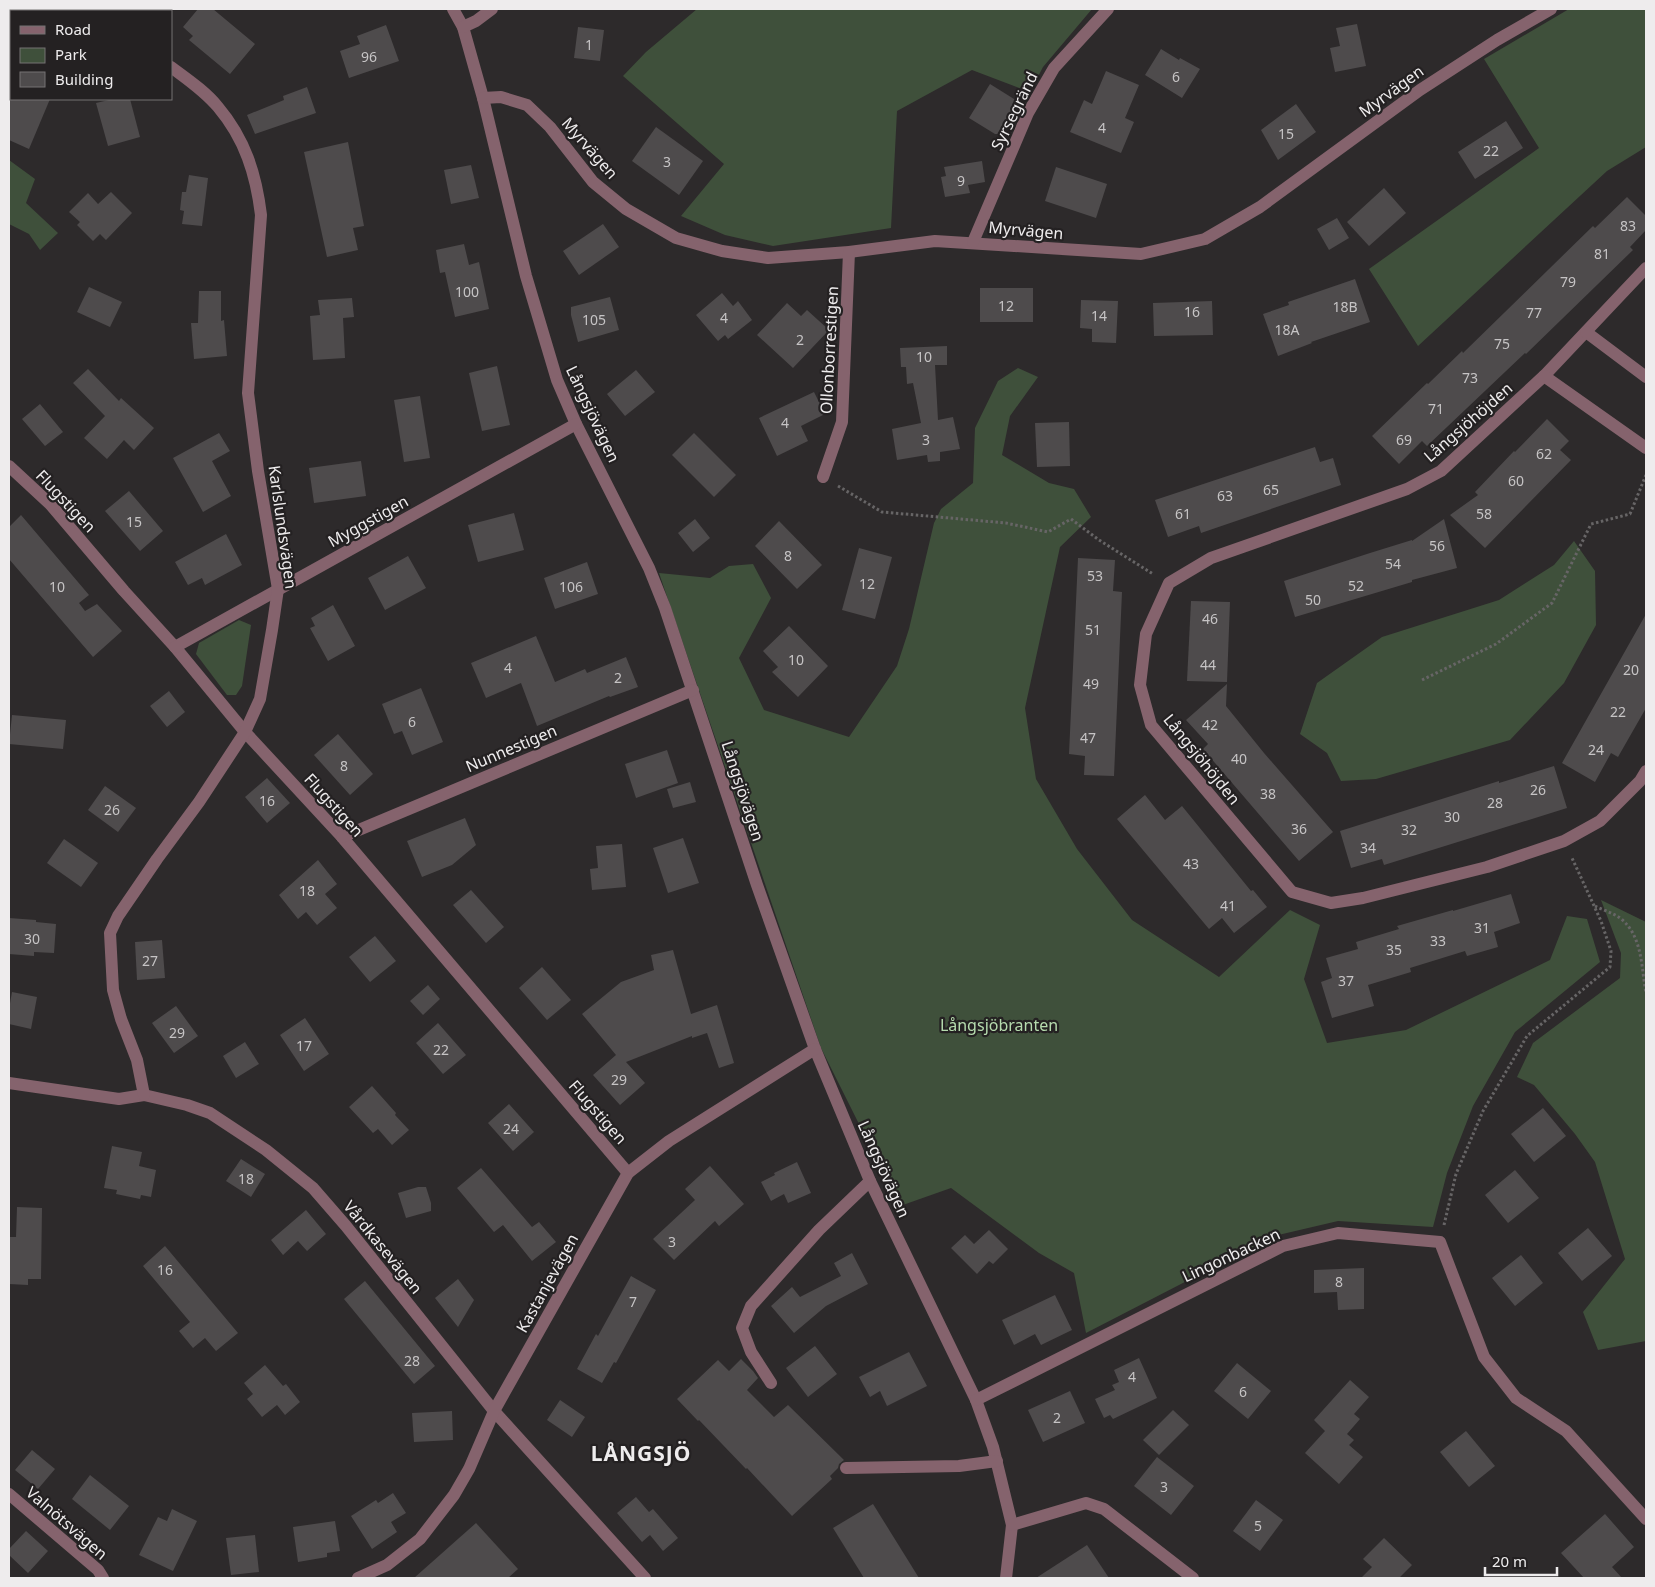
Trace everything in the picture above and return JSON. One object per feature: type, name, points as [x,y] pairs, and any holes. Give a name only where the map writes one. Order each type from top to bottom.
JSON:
[{"type":"street","name":"Långsjövägen","points":[[453,9],[463,27],[483,98],[526,276],[557,380],[576,424],[649,568],[693,690],[757,885],[815,1049],[870,1180],[976,1400],[997,1461],[1012,1525],[1006,1578]]},
{"type":"street","points":[[463,27],[476,21],[492,9]]},
{"type":"street","name":"Syrsegränd","points":[[973,242],[1032,106],[1054,68],[1108,9]]},
{"type":"street","name":"Myrvägen","points":[[483,98],[501,98],[527,105],[550,127],[593,182],[626,208],[676,238],[722,251],[768,258],[850,252],[935,240],[1140,254],[1205,239],[1260,207],[1420,90],[1497,40],[1551,9]]},
{"type":"street","name":"Karlslundsvägen","points":[[144,1095],[137,1060],[121,1019],[113,990],[110,932],[118,916],[156,859],[199,802],[245,732],[260,699],[278,588],[258,471],[248,393],[261,215],[258,187],[244,148],[218,106],[172,68]]},
{"type":"street","name":"Ollonborrestigen","points":[[823,477],[842,422],[850,252]]},
{"type":"street","name":"Långsjöhöjden","points":[[1646,268],[1544,376],[1441,471],[1407,489],[1211,558],[1169,584],[1146,634],[1140,685],[1151,725],[1292,892],[1331,903],[1362,898],[1487,867],[1564,841],[1600,822],[1640,782],[1646,771]]},
{"type":"street","points":[[1586,332],[1646,377]]},
{"type":"street","points":[[1544,376],[1646,448]]},
{"type":"street","name":"Myggstigen","points":[[175,647],[278,588],[576,424]]},
{"type":"street","name":"Flugstigen","points":[[9,466],[50,504],[124,591],[175,647],[245,732],[342,837],[628,1173]]},
{"type":"street","name":"Nunnestigen","points":[[342,837],[693,690]]},
{"type":"street","name":"Kastanjevägen","points":[[358,1578],[387,1565],[420,1540],[454,1495],[494,1411],[628,1173],[669,1141],[815,1049]]},
{"type":"street","name":"Vårdkasevägen","points":[[9,1083],[119,1099],[144,1095],[187,1105],[210,1113],[266,1150],[313,1188],[346,1226],[494,1411],[645,1578]]},
{"type":"street","points":[[771,1383],[751,1352],[742,1328],[751,1306],[819,1230],[870,1180]]},
{"type":"street","name":"Lingonbacken","points":[[976,1400],[1283,1246],[1338,1234],[1440,1242]]},
{"type":"street","points":[[1440,1242],[1484,1357],[1516,1398],[1566,1431],[1646,1518]]},
{"type":"street","points":[[846,1468],[958,1466],[997,1461]]},
{"type":"street","name":"Valnötsvägen","points":[[9,1494],[98,1570],[103,1578]]},
{"type":"street","points":[[1012,1525],[1086,1503],[1104,1509],[1193,1578]]},
{"type":"path","points":[[1422,680],[1496,644],[1552,602],[1590,524],[1630,514],[1646,475]]},
{"type":"path","points":[[823,477],[882,512],[1006,523],[1048,532],[1072,519],[1099,540],[1169,584]]},
{"type":"path","points":[[1440,1242],[1459,1168],[1483,1111],[1527,1036],[1610,967],[1611,951],[1601,920],[1564,841]]},
{"type":"path","points":[[1594,905],[1619,918],[1632,931],[1642,958],[1646,993]]},
{"type":"green space","points":[[697,9],[1092,9],[1043,67],[1030,92],[972,70],[897,111],[891,228],[773,246],[725,235],[681,216],[724,164],[623,76],[646,52]]},
{"type":"green space","points":[[1569,9],[1646,9],[1646,147],[1607,171],[1418,346],[1369,269],[1539,148],[1484,59]]},
{"type":"green space","points":[[9,160],[35,179],[26,203],[58,233],[40,250],[29,234],[9,224]]},
{"type":"green space","name":"Långsjöbranten","points":[[1018,368],[1038,377],[1010,416],[1002,455],[1049,483],[1074,489],[1091,517],[1060,547],[1025,708],[1036,779],[1077,849],[1132,920],[1219,977],[1290,910],[1320,925],[1304,979],[1327,1043],[1406,1030],[1550,960],[1567,916],[1587,919],[1600,962],[1515,1032],[1473,1106],[1447,1173],[1433,1227],[1338,1221],[1274,1236],[1086,1333],[1074,1273],[1039,1253],[951,1188],[900,1206],[821,1048],[659,573],[710,578],[729,566],[753,564],[771,598],[739,658],[764,710],[849,737],[897,666],[909,629],[934,523],[941,509],[973,483],[975,428],[998,381]]},
{"type":"green space","points":[[1574,541],[1595,571],[1596,625],[1564,683],[1510,740],[1376,779],[1341,781],[1327,753],[1300,734],[1317,683],[1382,637],[1499,600],[1554,565]]},
{"type":"green space","points":[[239,620],[251,625],[242,686],[236,695],[227,695],[196,654],[199,643]]},
{"type":"green space","points":[[1601,900],[1646,922],[1646,1341],[1598,1350],[1583,1312],[1625,1259],[1595,1162],[1575,1134],[1534,1085],[1517,1077],[1533,1043],[1620,978],[1621,953]]},
{"type":"building","points":[[198,9],[213,9],[255,44],[230,74],[189,40],[193,36],[183,27]]},
{"type":"building","points":[[1357,24],[1366,66],[1335,72],[1330,48],[1340,46],[1336,28]]},
{"type":"building","points":[[386,25],[399,61],[349,78],[340,51],[360,44],[357,36]]},
{"type":"building","points":[[578,27],[604,30],[600,61],[574,58]]},
{"type":"building","points":[[1161,49],[1179,60],[1180,58],[1200,69],[1182,98],[1145,75]]},
{"type":"building","points":[[1106,71],[1139,85],[1125,118],[1134,122],[1121,153],[1070,132],[1084,100],[1092,104]]},
{"type":"building","points":[[990,84],[1022,104],[1003,134],[995,134],[969,118]]},
{"type":"building","points":[[307,87],[316,113],[255,134],[247,115],[284,100],[283,96]]},
{"type":"building","points":[[9,99],[50,100],[29,149],[9,140]]},
{"type":"building","points":[[109,100],[130,100],[140,137],[108,146],[96,103]]},
{"type":"building","points":[[1296,104],[1316,132],[1278,160],[1261,130]]},
{"type":"building","points":[[1506,121],[1523,148],[1475,179],[1458,152]]},
{"type":"building","points":[[656,127],[703,161],[679,195],[632,161]]},
{"type":"building","points":[[348,142],[364,226],[353,228],[358,250],[327,257],[304,152]]},
{"type":"building","points":[[982,161],[985,182],[968,185],[970,193],[945,197],[941,177],[946,176],[944,167]]},
{"type":"building","points":[[471,165],[479,198],[451,204],[444,170]]},
{"type":"building","points":[[1056,167],[1107,184],[1096,218],[1045,201]]},
{"type":"building","points":[[189,175],[208,178],[202,226],[182,224],[184,211],[180,210],[182,192],[186,192]]},
{"type":"building","points":[[1384,188],[1406,213],[1369,246],[1347,222]]},
{"type":"building","points":[[111,192],[132,213],[106,240],[100,234],[93,241],[77,225],[80,222],[69,212],[88,193],[98,204]]},
{"type":"building","points":[[1627,197],[1646,216],[1646,230],[1630,247],[1633,250],[1526,354],[1427,446],[1422,441],[1399,464],[1372,436],[1462,351],[1463,353],[1593,226],[1595,228]]},
{"type":"building","points":[[1337,218],[1349,238],[1329,250],[1317,229]]},
{"type":"building","points":[[603,224],[619,247],[579,275],[563,251]]},
{"type":"building","points":[[464,244],[469,265],[479,262],[489,309],[455,317],[445,272],[440,273],[436,250]]},
{"type":"building","points":[[1355,279],[1370,322],[1311,342],[1278,356],[1263,314],[1289,305],[1288,302]]},
{"type":"building","points":[[89,287],[122,302],[110,327],[77,312]]},
{"type":"building","points":[[980,288],[1033,288],[1033,322],[980,322]]},
{"type":"building","points":[[199,291],[221,291],[221,321],[224,320],[227,356],[194,359],[191,323],[198,323]]},
{"type":"building","points":[[722,293],[733,306],[738,301],[752,320],[728,339],[725,335],[718,341],[696,315]]},
{"type":"building","points":[[610,297],[619,330],[578,342],[571,315],[571,307]]},
{"type":"building","points":[[352,298],[354,317],[343,318],[345,358],[313,360],[310,316],[320,315],[318,300]]},
{"type":"building","points":[[1081,300],[1118,301],[1116,343],[1092,342],[1092,329],[1080,328]]},
{"type":"building","points":[[1212,301],[1213,335],[1154,336],[1153,303]]},
{"type":"building","points":[[787,303],[801,316],[807,310],[829,330],[793,368],[757,335]]},
{"type":"building","points":[[947,346],[947,365],[935,365],[938,420],[953,417],[960,449],[940,452],[940,461],[928,462],[927,455],[897,460],[892,429],[921,423],[913,383],[907,384],[906,367],[901,367],[900,348]]},
{"type":"building","points":[[497,366],[510,425],[482,431],[469,373]]},
{"type":"building","points":[[88,369],[119,401],[121,398],[154,428],[134,450],[124,440],[107,459],[84,438],[105,416],[73,383]]},
{"type":"building","points":[[636,370],[655,392],[625,416],[607,394]]},
{"type":"building","points":[[814,392],[825,414],[801,426],[808,441],[777,456],[759,418]]},
{"type":"building","points":[[420,396],[430,458],[404,462],[394,400]]},
{"type":"building","points":[[40,404],[63,432],[45,446],[22,419]]},
{"type":"building","points":[[1547,419],[1569,441],[1560,450],[1571,460],[1485,548],[1450,515],[1478,495],[1475,492]]},
{"type":"building","points":[[1069,422],[1070,466],[1037,467],[1035,423]]},
{"type":"building","points":[[219,433],[230,451],[212,461],[231,496],[203,512],[173,458]]},
{"type":"building","points":[[694,433],[736,475],[714,497],[672,455]]},
{"type":"building","points":[[1315,447],[1320,462],[1333,458],[1341,485],[1201,533],[1199,526],[1168,537],[1155,500]]},
{"type":"building","points":[[361,461],[366,496],[314,503],[309,468]]},
{"type":"building","points":[[129,491],[163,531],[140,551],[105,511]]},
{"type":"building","points":[[514,513],[524,550],[478,562],[468,525]]},
{"type":"building","points":[[21,515],[89,595],[79,603],[85,611],[97,604],[122,631],[93,657],[9,559],[9,527]]},
{"type":"building","points":[[695,519],[710,538],[693,552],[678,533]]},
{"type":"building","points":[[1444,519],[1457,568],[1412,580],[1412,582],[1295,617],[1284,581],[1412,541]]},
{"type":"building","points":[[779,521],[822,565],[797,589],[755,546]]},
{"type":"building","points":[[226,534],[242,565],[205,585],[202,578],[188,585],[175,562]]},
{"type":"building","points":[[859,548],[892,557],[875,619],[842,610]]},
{"type":"building","points":[[408,556],[426,588],[385,610],[368,578]]},
{"type":"building","points":[[1078,558],[1115,560],[1113,591],[1122,592],[1114,776],[1084,775],[1085,756],[1069,754]]},
{"type":"building","points":[[587,562],[598,594],[555,609],[544,578]]},
{"type":"building","points":[[1191,601],[1230,602],[1227,682],[1187,681]]},
{"type":"building","points":[[333,605],[355,646],[328,661],[310,628],[315,626],[311,618]]},
{"type":"building","points":[[1646,614],[1646,708],[1618,757],[1611,753],[1595,782],[1562,763]]},
{"type":"building","points":[[789,626],[828,666],[798,697],[772,672],[778,667],[763,651]]},
{"type":"building","points":[[536,636],[555,682],[585,669],[587,673],[626,657],[638,687],[609,696],[537,726],[521,683],[486,698],[471,663]]},
{"type":"building","points":[[1227,684],[1226,706],[1333,832],[1299,861],[1203,749],[1208,744],[1186,720]]},
{"type":"building","points":[[421,688],[443,742],[412,755],[402,731],[394,734],[382,704]]},
{"type":"building","points":[[169,691],[185,712],[167,727],[150,706]]},
{"type":"building","points":[[12,715],[66,720],[63,749],[9,744]]},
{"type":"building","points":[[338,734],[373,774],[350,795],[314,755]]},
{"type":"building","points":[[667,750],[678,783],[636,798],[625,764]]},
{"type":"building","points":[[1554,766],[1567,808],[1384,865],[1382,859],[1351,868],[1340,831],[1499,781],[1499,783]]},
{"type":"building","points":[[267,778],[290,803],[267,823],[245,797]]},
{"type":"building","points":[[690,782],[696,802],[673,808],[667,789]]},
{"type":"building","points":[[105,786],[136,808],[118,832],[88,810]]},
{"type":"building","points":[[1145,795],[1165,820],[1182,806],[1251,891],[1253,890],[1267,907],[1234,933],[1222,918],[1209,929],[1117,819]]},
{"type":"building","points":[[465,818],[476,845],[452,865],[422,877],[407,841]]},
{"type":"building","points":[[683,838],[699,883],[668,893],[653,848]]},
{"type":"building","points":[[64,839],[98,863],[81,887],[47,863]]},
{"type":"building","points":[[622,844],[626,887],[592,890],[590,869],[598,868],[596,846]]},
{"type":"building","points":[[318,860],[337,884],[325,894],[337,908],[317,925],[306,912],[298,919],[279,895]]},
{"type":"building","points":[[471,890],[504,927],[486,943],[453,905]]},
{"type":"building","points":[[1511,894],[1520,923],[1494,932],[1498,947],[1467,956],[1465,951],[1410,968],[1411,972],[1368,985],[1374,1006],[1332,1018],[1321,982],[1332,978],[1326,958],[1358,949],[1356,942],[1399,929],[1397,926]]},
{"type":"building","points":[[9,918],[56,924],[54,953],[34,952],[34,956],[9,954]]},
{"type":"building","points":[[375,936],[396,961],[370,982],[349,957]]},
{"type":"building","points":[[162,940],[165,978],[137,980],[135,942]]},
{"type":"building","points":[[673,950],[691,1014],[717,1005],[734,1063],[719,1068],[707,1033],[692,1038],[692,1036],[626,1062],[645,1083],[620,1105],[593,1075],[616,1055],[582,1014],[621,982],[654,970],[651,955]]},
{"type":"building","points":[[542,967],[571,1000],[547,1020],[519,988]]},
{"type":"building","points":[[428,985],[440,999],[423,1015],[410,1001]]},
{"type":"building","points":[[12,992],[37,997],[31,1029],[9,1024]]},
{"type":"building","points":[[176,1006],[198,1036],[174,1053],[152,1023]]},
{"type":"building","points":[[305,1018],[329,1054],[304,1071],[280,1035]]},
{"type":"building","points":[[438,1023],[466,1055],[443,1074],[416,1043]]},
{"type":"building","points":[[245,1042],[259,1064],[236,1078],[223,1056]]},
{"type":"building","points":[[372,1086],[409,1130],[392,1145],[378,1129],[373,1133],[349,1107]]},
{"type":"building","points":[[509,1104],[534,1132],[513,1151],[488,1123]]},
{"type":"building","points":[[1543,1108],[1566,1136],[1534,1162],[1511,1134]]},
{"type":"building","points":[[112,1146],[142,1152],[139,1166],[156,1170],[151,1197],[141,1195],[140,1199],[116,1194],[117,1190],[104,1188]]},
{"type":"building","points":[[241,1159],[265,1174],[251,1197],[226,1181]]},
{"type":"building","points":[[797,1162],[811,1193],[788,1203],[784,1194],[771,1201],[761,1182],[775,1175],[774,1173]]},
{"type":"building","points":[[710,1166],[744,1204],[719,1226],[715,1221],[674,1260],[653,1239],[695,1200],[685,1189]]},
{"type":"building","points":[[481,1168],[532,1227],[539,1222],[556,1242],[532,1261],[503,1225],[494,1232],[457,1188]]},
{"type":"building","points":[[1515,1170],[1539,1198],[1508,1223],[1485,1195]]},
{"type":"building","points":[[418,1187],[426,1187],[431,1203],[431,1211],[406,1218],[398,1193]]},
{"type":"building","points":[[17,1207],[42,1208],[41,1279],[28,1279],[28,1285],[9,1284],[9,1237],[16,1237]]},
{"type":"building","points":[[306,1210],[326,1234],[307,1251],[298,1241],[283,1255],[271,1240]]},
{"type":"building","points":[[1588,1228],[1612,1256],[1582,1281],[1558,1253]]},
{"type":"building","points":[[989,1230],[1008,1249],[993,1264],[989,1261],[977,1274],[951,1248],[965,1235],[974,1244]]},
{"type":"building","points":[[165,1246],[238,1333],[216,1351],[205,1338],[193,1348],[179,1331],[190,1322],[143,1266]]},
{"type":"building","points":[[852,1253],[868,1284],[826,1306],[794,1333],[771,1306],[792,1287],[800,1297],[841,1276],[834,1263]]},
{"type":"building","points":[[1521,1255],[1543,1283],[1515,1306],[1492,1278]]},
{"type":"building","points":[[1364,1268],[1364,1309],[1338,1310],[1337,1292],[1314,1293],[1314,1270]]},
{"type":"building","points":[[631,1276],[656,1290],[616,1363],[614,1362],[602,1383],[577,1369],[596,1334],[598,1336]]},
{"type":"building","points":[[458,1279],[474,1300],[458,1327],[435,1298]]},
{"type":"building","points":[[365,1281],[435,1366],[414,1384],[344,1299]]},
{"type":"building","points":[[1055,1295],[1072,1330],[1041,1345],[1035,1334],[1014,1345],[1002,1320]]},
{"type":"building","points":[[815,1346],[837,1374],[808,1397],[786,1368]]},
{"type":"building","points":[[909,1352],[927,1386],[887,1406],[880,1391],[870,1397],[859,1377]]},
{"type":"building","points":[[1139,1358],[1157,1398],[1113,1419],[1110,1415],[1104,1418],[1095,1399],[1115,1390],[1112,1385],[1119,1382],[1114,1370]]},
{"type":"building","points":[[741,1359],[758,1378],[747,1390],[774,1417],[788,1405],[844,1460],[830,1476],[832,1479],[792,1516],[747,1468],[677,1399],[718,1360],[729,1371]]},
{"type":"building","points":[[1237,1363],[1271,1391],[1248,1419],[1214,1391]]},
{"type":"building","points":[[265,1365],[283,1386],[286,1384],[300,1402],[285,1415],[277,1405],[262,1417],[247,1399],[253,1394],[244,1383]]},
{"type":"building","points":[[1350,1380],[1369,1397],[1354,1414],[1360,1419],[1347,1434],[1354,1440],[1349,1445],[1363,1457],[1339,1484],[1305,1453],[1325,1431],[1314,1420]]},
{"type":"building","points":[[1070,1391],[1085,1423],[1043,1442],[1028,1410]]},
{"type":"building","points":[[560,1400],[585,1417],[572,1437],[547,1420]]},
{"type":"building","points":[[1173,1410],[1189,1425],[1159,1455],[1143,1440]]},
{"type":"building","points":[[452,1411],[453,1440],[414,1442],[412,1413]]},
{"type":"building","points":[[1466,1431],[1495,1466],[1469,1487],[1440,1452]]},
{"type":"building","points":[[32,1450],[55,1469],[38,1489],[15,1470]]},
{"type":"building","points":[[1157,1457],[1194,1486],[1171,1515],[1134,1486]]},
{"type":"building","points":[[90,1475],[129,1506],[110,1530],[72,1499]]},
{"type":"building","points":[[393,1493],[406,1513],[391,1522],[397,1532],[372,1549],[351,1516],[376,1500],[378,1503]]},
{"type":"building","points":[[636,1497],[649,1512],[653,1509],[678,1538],[663,1551],[650,1535],[642,1542],[617,1513]]},
{"type":"building","points":[[1256,1500],[1283,1520],[1260,1551],[1233,1531]]},
{"type":"building","points":[[873,1504],[919,1578],[864,1578],[833,1528]]},
{"type":"building","points":[[172,1509],[197,1521],[173,1571],[139,1555],[158,1517],[167,1521]]},
{"type":"building","points":[[1605,1514],[1634,1547],[1612,1567],[1622,1578],[1584,1578],[1561,1553]]},
{"type":"building","points":[[335,1521],[340,1551],[327,1553],[327,1557],[298,1562],[293,1527]]},
{"type":"building","points":[[476,1523],[518,1569],[508,1578],[414,1578]]},
{"type":"building","points":[[26,1531],[48,1551],[28,1573],[9,1555],[9,1549]]},
{"type":"building","points":[[255,1535],[259,1572],[231,1575],[226,1538]]},
{"type":"building","points":[[1384,1538],[1412,1565],[1399,1578],[1361,1578],[1372,1567],[1363,1559]]},
{"type":"building","points":[[1087,1545],[1109,1578],[1036,1578]]},
{"type":"district","name":"LÅNGSJÖ","points":[[641,1453]]}]
